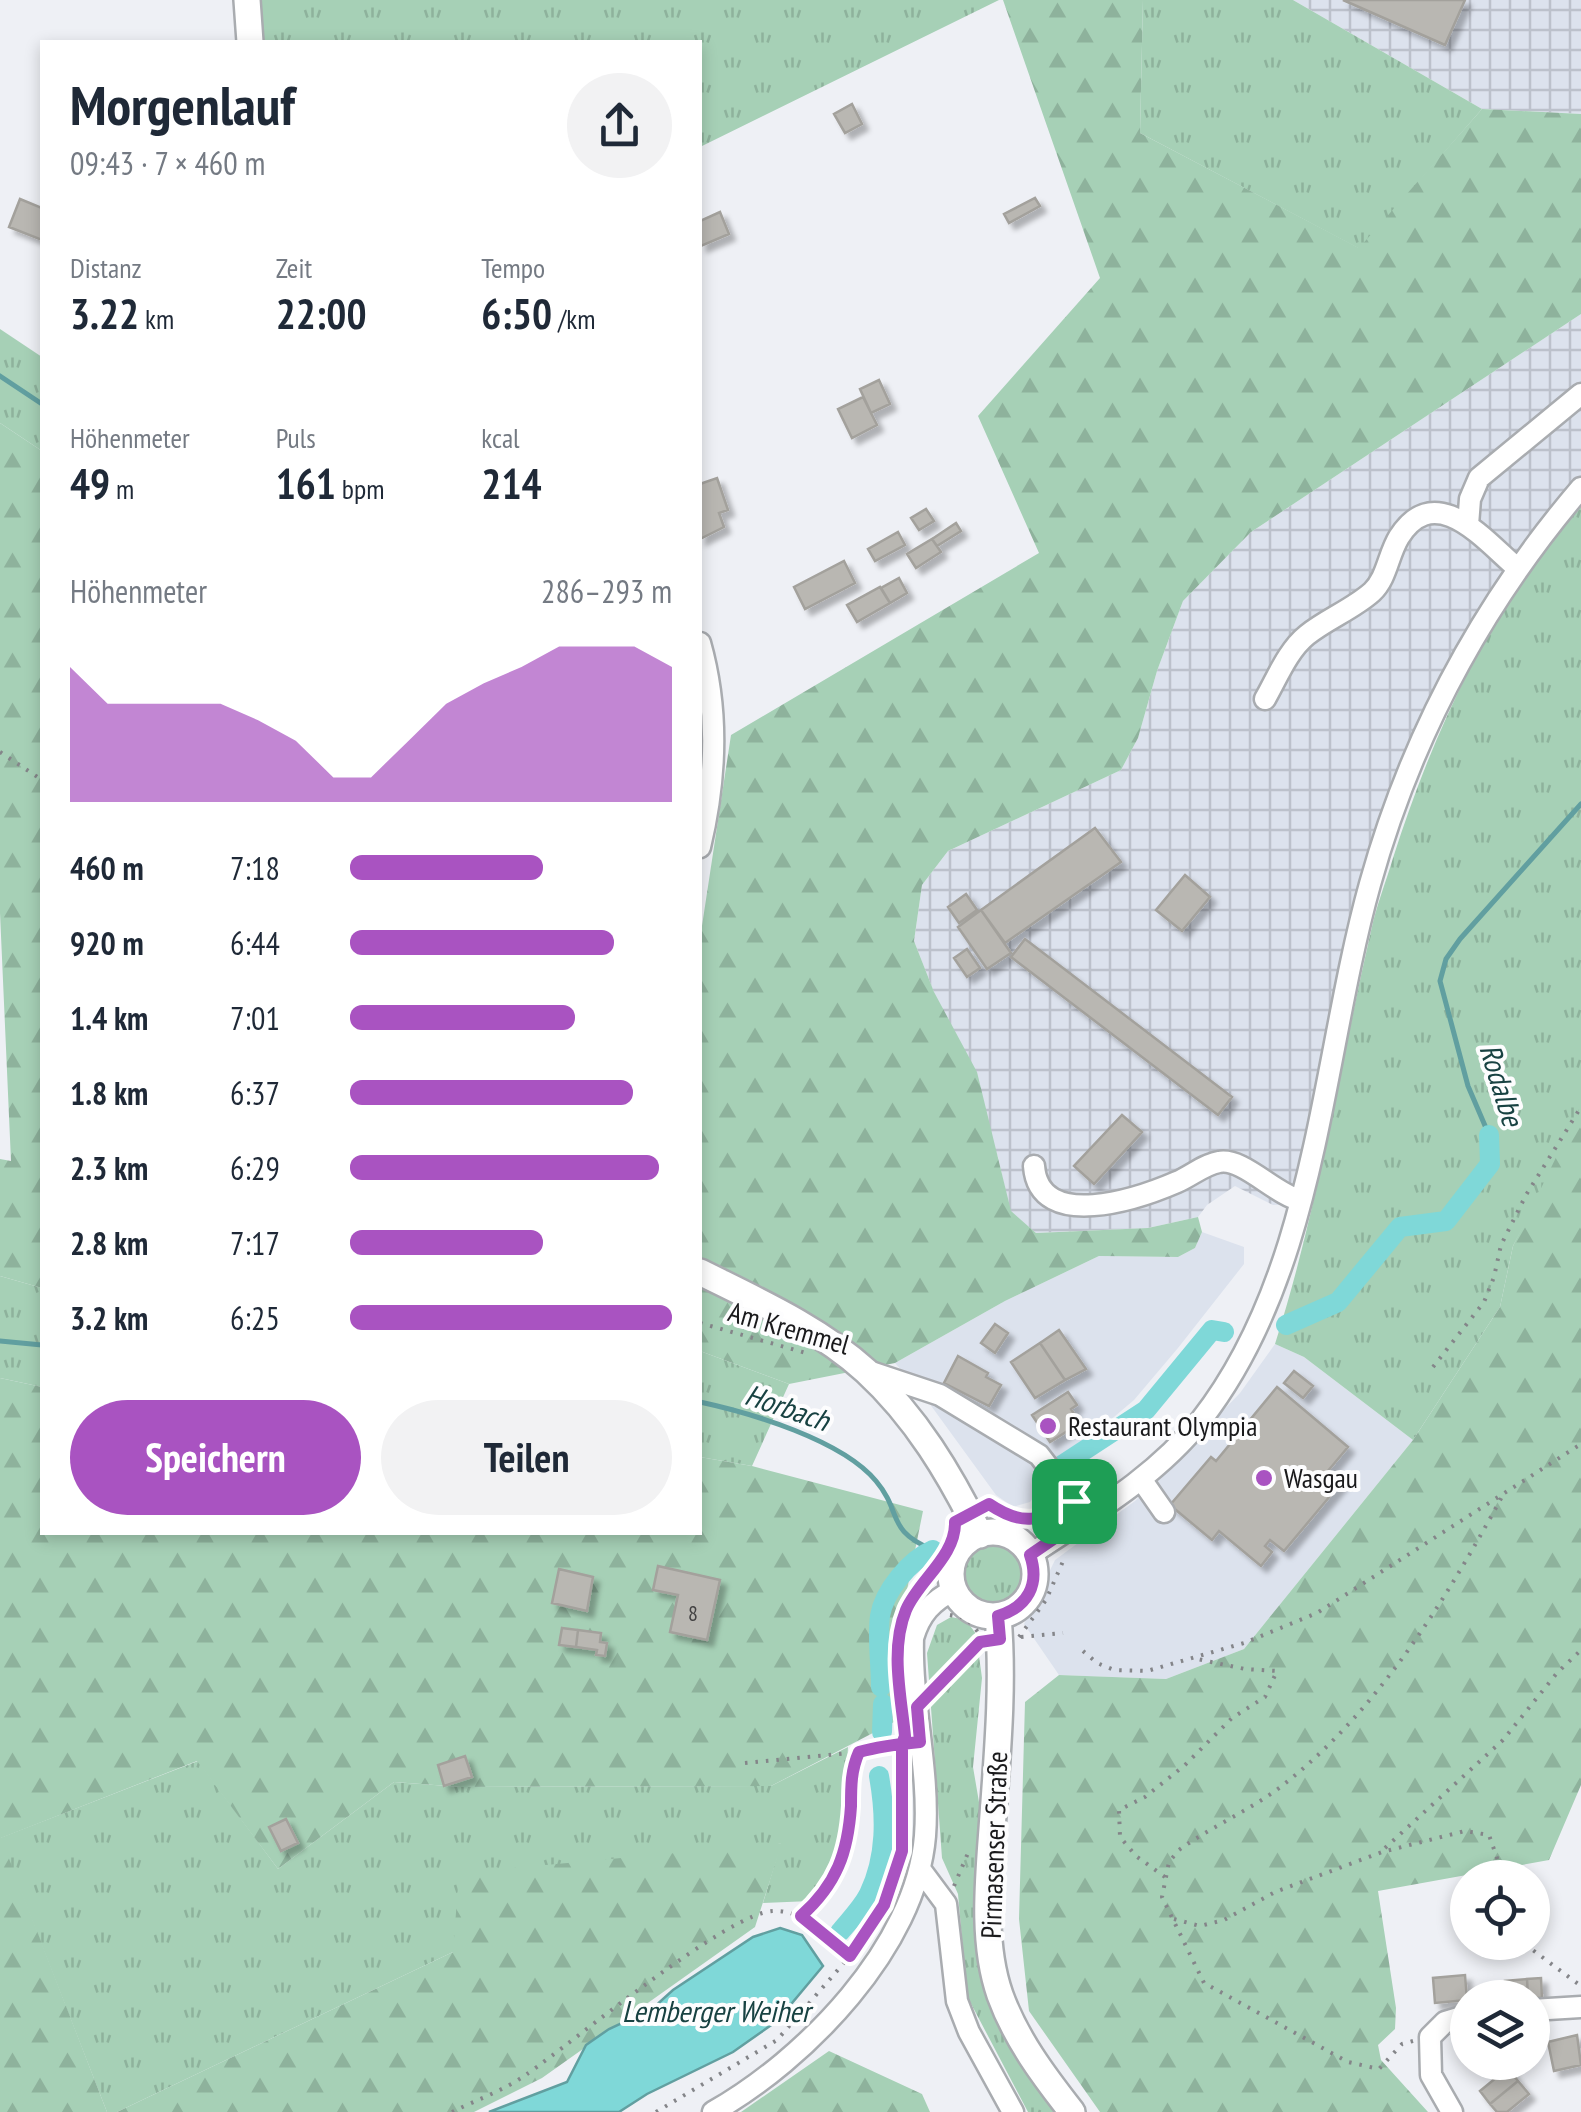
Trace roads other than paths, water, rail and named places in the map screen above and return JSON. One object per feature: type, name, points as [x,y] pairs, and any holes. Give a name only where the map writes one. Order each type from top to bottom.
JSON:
[{"type":"main road","points":[[246,0],[250,40]]},
{"type":"main road","points":[[702,1273],[820,1338],[866,1371],[932,1448],[975,1524],[1024,1546],[1041,1548],[1027,1598],[1000,1633],[954,1590],[951,1576],[958,1551],[975,1524]]},
{"type":"main road","name":"Pirmasenser Straße","points":[[1000,1633],[1001,1680],[988,1877],[992,1954],[999,1993],[1014,2028],[1038,2069],[1072,2112]]},
{"type":"street","points":[[1468,525],[1470,499],[1480,478],[1581,394]]},
{"type":"street","points":[[1041,1548],[1081,1509],[1141,1479],[1193,1428],[1240,1362],[1278,1275],[1300,1200],[1366,901],[1388,825],[1435,708],[1466,650],[1517,568],[1581,488]]},
{"type":"street","points":[[1266,699],[1298,644],[1378,586],[1398,539],[1410,523],[1424,515],[1440,512],[1468,525],[1517,568]]},
{"type":"street","points":[[702,652],[714,707],[712,766],[702,834]]},
{"type":"street","points":[[1034,1166],[1041,1189],[1070,1206],[1122,1200],[1170,1185],[1220,1161],[1235,1164],[1287,1197],[1300,1200]]},
{"type":"street","points":[[866,1371],[924,1387],[998,1428],[1047,1462],[1081,1509]]},
{"type":"street","points":[[1141,1479],[1164,1512]]},
{"type":"street","points":[[712,2112],[783,2064],[820,2029],[892,1936],[920,1870],[926,1800],[913,1638],[918,1620],[939,1597],[954,1590]]},
{"type":"street","points":[[920,1870],[946,1904],[957,2001],[969,2032],[1013,2112]]},
{"type":"street","points":[[1550,2009],[1581,2007]]},
{"type":"street","points":[[1450,2020],[1430,2037],[1431,2075],[1452,2112]]},
{"type":"water","name":"Lemberger Weiher","points":[[780,1928],[802,1935],[823,1966],[777,2021],[733,2052],[619,2112],[489,2112],[567,2082],[586,2045],[609,2029],[652,2009],[673,1990],[753,1937]]},
{"type":"waterway","points":[[0,376],[40,403]]},
{"type":"waterway","name":"Rodalbe","points":[[1489,1135],[1468,1086],[1440,981],[1446,959],[1581,804]]},
{"type":"waterway","name":"Rodalbe","points":[[1286,1325],[1338,1302],[1400,1227],[1446,1221],[1490,1164],[1489,1135]]},
{"type":"waterway","name":"Rodalbe","points":[[1062,1465],[1146,1410],[1212,1330],[1224,1332]]},
{"type":"waterway","name":"Horbach","points":[[0,1341],[40,1345]]},
{"type":"waterway","name":"Horbach","points":[[702,1402],[794,1430],[841,1453],[876,1481],[901,1528],[933,1550]]},
{"type":"waterway","name":"Rodalbe","points":[[881,1687],[882,1606],[899,1577],[933,1550]]},
{"type":"waterway","name":"Rodalbe","points":[[882,1732],[883,1704]]},
{"type":"waterway","name":"Rodalbe","points":[[840,1932],[866,1899],[879,1865],[884,1821],[879,1776]]},
{"type":"place","name":"Restaurant Olympia","points":[[1048,1426]]},
{"type":"place","name":"Wasgau","points":[[1264,1478]]}]
